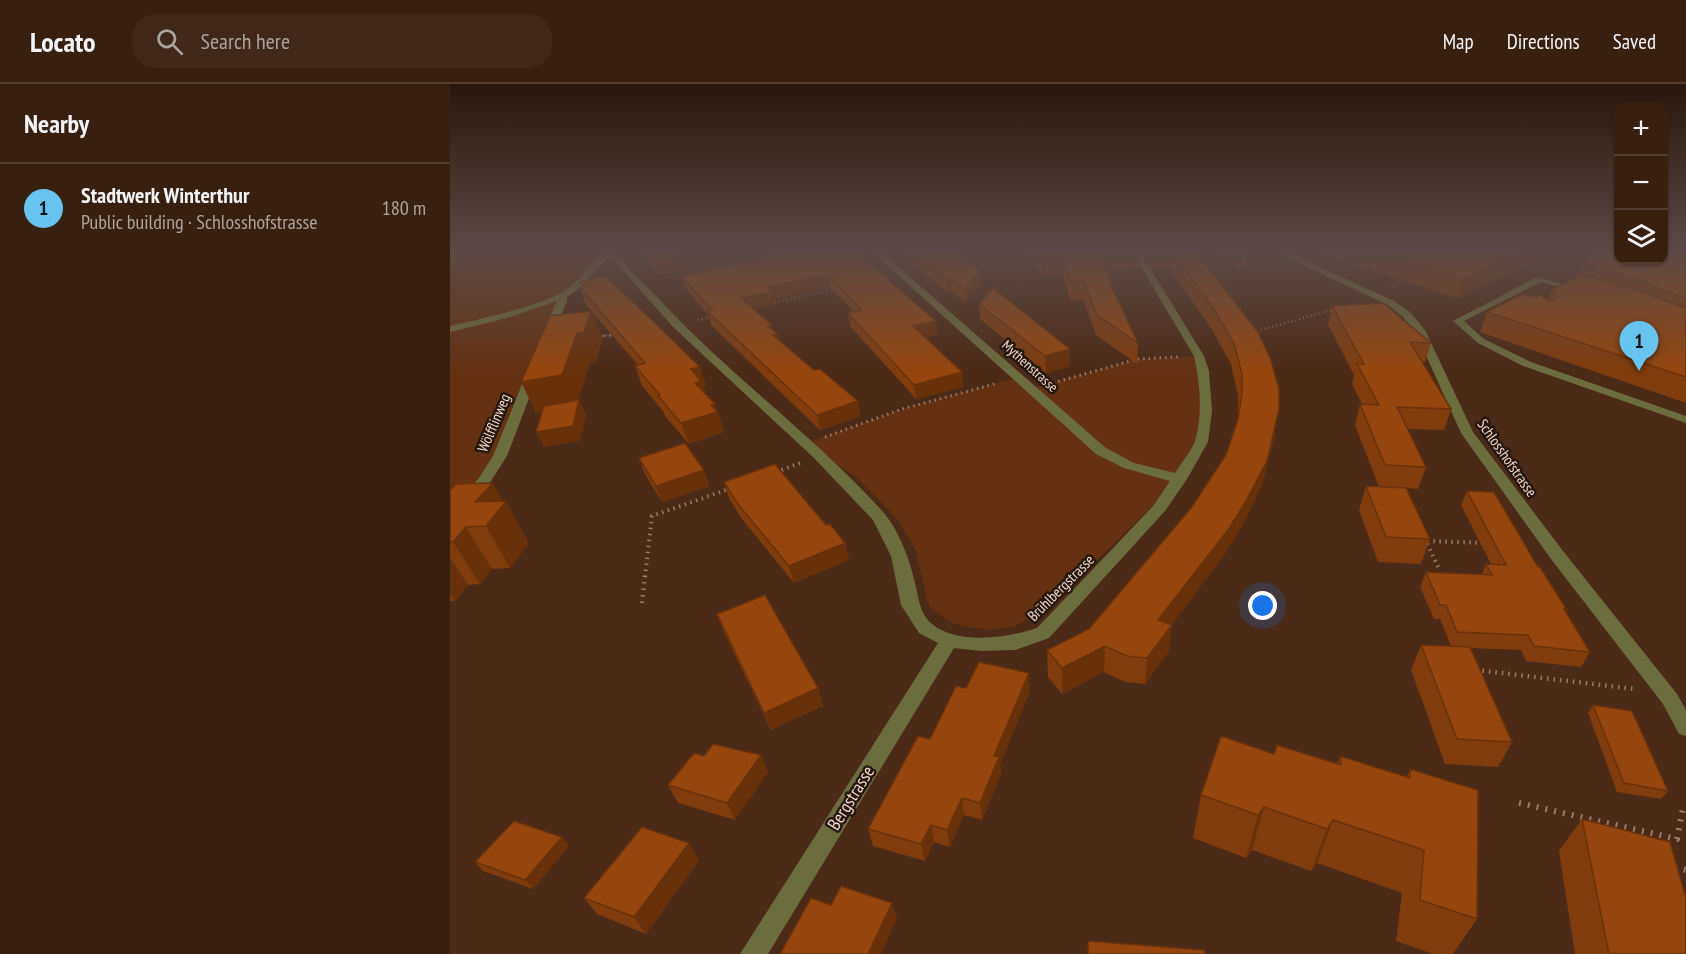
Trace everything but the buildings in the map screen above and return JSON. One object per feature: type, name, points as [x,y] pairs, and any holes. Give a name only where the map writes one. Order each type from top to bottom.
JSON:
[{"type":"street","points":[[450,329],[503,316],[562,296],[570,291]]},
{"type":"street","name":"Brühlbergstrasse","points":[[646,291],[677,325],[825,461],[880,518],[899,556],[910,605],[925,628],[949,641],[981,644],[1015,643],[1043,633],[1160,508],[1201,442],[1206,411],[1203,371],[1199,356],[1160,291]]},
{"type":"street","name":"Mythenstrasse","points":[[921,291],[1116,461],[1180,479]]},
{"type":"street","name":"Schlosshofstrasse","points":[[1366,291],[1406,315],[1420,330],[1467,433],[1557,555],[1678,699],[1686,728]]},
{"type":"street","points":[[543,344],[562,302],[562,296]]},
{"type":"street","name":"Wölfflinweg","points":[[450,520],[484,481],[498,459],[508,439],[537,359]]},
{"type":"street","name":"Bergstrasse","points":[[753,954],[949,641]]},
{"type":"lane","points":[[1517,291],[1458,321],[1482,342],[1527,364],[1686,420]]},
{"type":"lane","points":[[1563,293],[1567,291]]},
{"type":"lane","points":[[1582,291],[1595,294]]},
{"type":"path","points":[[763,305],[827,291]]},
{"type":"path","points":[[1374,294],[1381,291]]},
{"type":"path","points":[[1250,333],[1338,308]]},
{"type":"path","points":[[677,325],[720,315]]},
{"type":"path","points":[[597,336],[622,335]]},
{"type":"path","points":[[1033,388],[1137,359],[1199,356]]},
{"type":"path","points":[[805,444],[902,409],[1020,377]]},
{"type":"path","points":[[776,472],[787,469]]},
{"type":"path","points":[[642,603],[652,516],[730,488]]},
{"type":"path","points":[[1438,567],[1426,541],[1484,543]]},
{"type":"path","points":[[1465,669],[1635,689]]},
{"type":"path","points":[[1519,803],[1677,839],[1683,808],[1686,809]]},
{"type":"path","points":[[1671,866],[1686,870]]},
{"type":"shaded area","points":[[450,291],[568,291],[562,296],[508,439],[450,520]]},
{"type":"shaded area","points":[[1199,356],[1201,442],[1180,479],[1046,610],[1013,627],[990,630],[968,627],[949,622],[929,606],[915,549],[896,517],[855,476],[805,444],[902,409],[1020,377],[1033,388],[1137,359]]},
{"type":"place","name":"Stadtwerk Winterthur","points":[[1639,371]]}]
